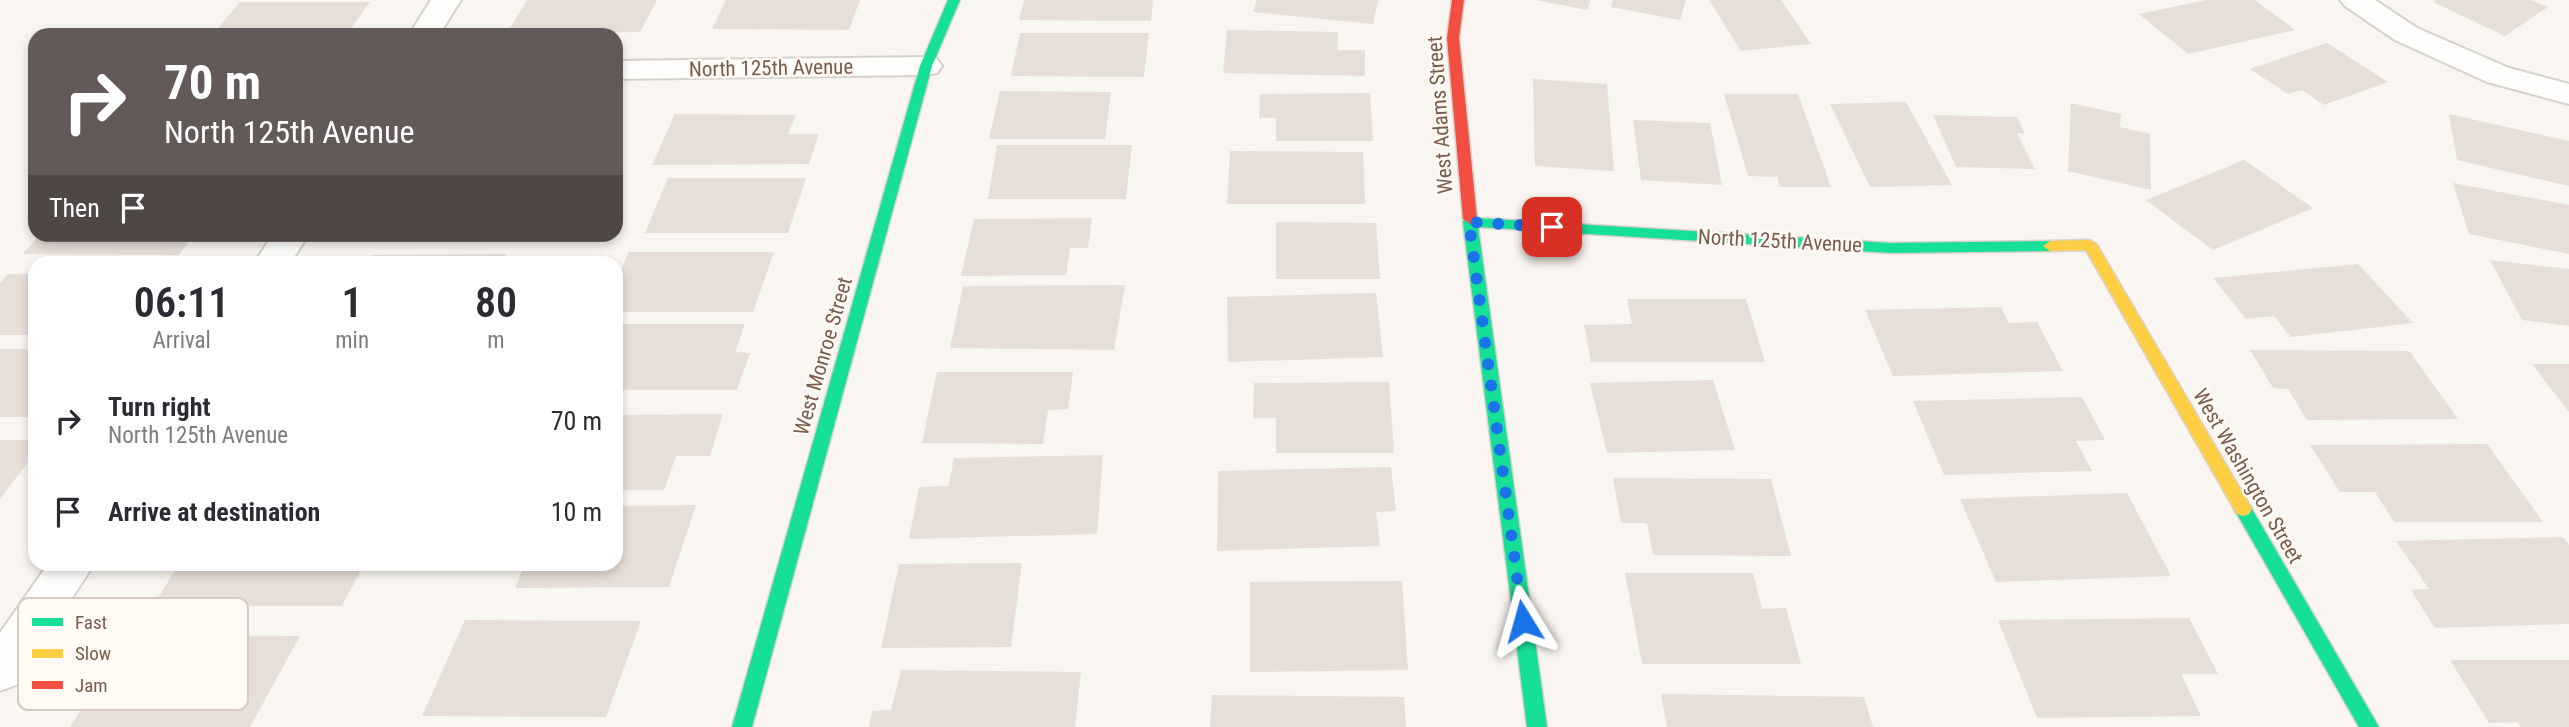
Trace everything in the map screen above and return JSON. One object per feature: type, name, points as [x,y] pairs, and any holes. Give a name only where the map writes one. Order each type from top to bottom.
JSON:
[{"type":"street","points":[[428,28],[446,0]]},
{"type":"street","name":"West Monroe Street","points":[[742,727],[926,66],[954,0]]},
{"type":"street","name":"West Adams Street","points":[[1458,0],[1453,38],[1469,222],[1537,727]]},
{"type":"street","points":[[2355,0],[2406,34],[2498,75],[2569,94]]},
{"type":"street","name":"North 125th Avenue","points":[[623,70],[926,66]]},
{"type":"street","name":"North 125th Avenue","points":[[1469,222],[1891,248],[2090,245]]},
{"type":"street","name":"West Washington Street","points":[[2090,245],[2369,727]]},
{"type":"street","points":[[49,598],[67,571]]},
{"type":"street","points":[[0,671],[18,644]]},
{"type":"building","points":[[527,0],[657,0],[640,32],[623,32],[623,28],[510,28]]},
{"type":"building","points":[[726,0],[860,0],[849,30],[712,29]]},
{"type":"building","points":[[1024,0],[1153,0],[1151,21],[1019,20]]},
{"type":"building","points":[[1257,0],[1378,0],[1373,24],[1253,12]]},
{"type":"building","points":[[1535,0],[1590,0],[1588,10]]},
{"type":"building","points":[[1613,0],[1686,0],[1680,20],[1611,7]]},
{"type":"building","points":[[1709,0],[1781,0],[1811,44],[1741,51]]},
{"type":"building","points":[[2206,0],[2255,0],[2295,30],[2188,54],[2139,14]]},
{"type":"building","points":[[2531,0],[2548,7],[2505,36],[2433,2]]},
{"type":"building","points":[[240,2],[370,2],[351,28],[218,28]]},
{"type":"building","points":[[1227,30],[1338,32],[1337,50],[1365,50],[1365,76],[1223,73]]},
{"type":"building","points":[[1020,33],[1149,33],[1144,77],[1011,76]]},
{"type":"building","points":[[2327,43],[2388,82],[2324,105],[2302,90],[2288,94],[2250,69]]},
{"type":"building","points":[[1533,79],[1607,84],[1614,171],[1535,166]]},
{"type":"building","points":[[1000,91],[1111,92],[1105,139],[989,139]]},
{"type":"building","points":[[1370,93],[1373,141],[1276,141],[1276,118],[1259,118],[1260,94]]},
{"type":"building","points":[[1724,94],[1798,94],[1831,187],[1780,187],[1777,177],[1748,176]]},
{"type":"building","points":[[1906,102],[1952,185],[1870,187],[1830,104]]},
{"type":"building","points":[[2071,103],[2121,114],[2120,127],[2150,134],[2151,190],[2068,171]]},
{"type":"building","points":[[675,114],[796,115],[788,134],[819,134],[809,164],[652,165]]},
{"type":"building","points":[[2449,114],[2569,141],[2569,186],[2457,160]]},
{"type":"building","points":[[1933,115],[2017,117],[2025,134],[2017,133],[2035,169],[1956,167]]},
{"type":"building","points":[[1633,120],[1710,123],[1722,185],[1641,180]]},
{"type":"building","points":[[997,145],[1132,145],[1126,199],[988,199]]},
{"type":"building","points":[[1230,151],[1363,152],[1365,204],[1227,204]]},
{"type":"building","points":[[2244,160],[2313,208],[2213,250],[2146,200]]},
{"type":"building","points":[[668,178],[806,178],[788,233],[645,233]]},
{"type":"building","points":[[2453,183],[2569,205],[2569,254],[2469,234]]},
{"type":"building","points":[[1092,218],[1088,248],[1070,248],[1066,275],[961,276],[974,219]]},
{"type":"building","points":[[1276,222],[1376,223],[1380,279],[1276,279]]},
{"type":"building","points":[[33,242],[188,242],[179,255],[23,254]]},
{"type":"building","points":[[629,252],[774,252],[753,312],[623,312],[623,266]]},
{"type":"building","points":[[507,254],[506,256],[371,255]]},
{"type":"building","points":[[2490,260],[2569,269],[2569,326],[2522,320]]},
{"type":"building","points":[[2358,264],[2413,323],[2291,337],[2274,316],[2246,319],[2213,278]]},
{"type":"building","points":[[8,274],[28,274],[28,335],[0,335],[0,283]]},
{"type":"building","points":[[1125,285],[1114,350],[950,348],[963,286]]},
{"type":"building","points":[[1376,293],[1383,357],[1228,362],[1227,297]]},
{"type":"building","points":[[1627,299],[1746,299],[1765,362],[1591,362],[1584,325],[1632,324]]},
{"type":"building","points":[[2001,307],[2009,323],[2037,322],[2063,371],[1893,376],[1865,310]]},
{"type":"building","points":[[623,324],[745,324],[735,352],[750,353],[737,390],[623,390]]},
{"type":"building","points":[[0,349],[28,349],[28,417],[0,417]]},
{"type":"building","points":[[2250,350],[2409,351],[2458,419],[2307,420],[2288,389],[2273,388]]},
{"type":"building","points":[[2532,364],[2569,364],[2569,412]]},
{"type":"building","points":[[937,372],[1073,372],[1068,409],[1048,410],[1043,444],[922,443]]},
{"type":"building","points":[[1713,380],[1735,450],[1607,453],[1590,383]]},
{"type":"building","points":[[1389,382],[1394,453],[1276,453],[1276,418],[1253,418],[1254,383]]},
{"type":"building","points":[[2082,397],[2105,440],[2076,441],[2092,471],[1944,475],[1913,401]]},
{"type":"building","points":[[723,414],[710,456],[676,456],[664,490],[623,490],[623,415]]},
{"type":"building","points":[[0,440],[28,440],[28,462],[0,499]]},
{"type":"building","points":[[2487,444],[2543,522],[2394,522],[2375,492],[2340,492],[2310,445]]},
{"type":"building","points":[[1103,455],[1097,534],[909,539],[919,487],[949,486],[954,458]]},
{"type":"building","points":[[1391,467],[1396,511],[1376,512],[1380,546],[1217,551],[1218,471]]},
{"type":"building","points":[[1613,478],[1771,479],[1791,556],[1653,555],[1647,523],[1621,523]]},
{"type":"building","points":[[2127,493],[2171,576],[1996,582],[1960,499]]},
{"type":"building","points":[[696,505],[669,587],[515,588],[522,571],[623,571],[623,506]]},
{"type":"building","points":[[2563,537],[2569,545],[2569,624],[2435,628],[2411,590],[2429,589],[2396,541]]},
{"type":"building","points":[[1022,563],[1011,647],[881,648],[899,564]]},
{"type":"building","points":[[175,571],[360,571],[342,606],[248,606],[248,598],[158,598]]},
{"type":"building","points":[[1625,573],[1753,573],[1762,609],[1786,608],[1801,664],[1642,664]]},
{"type":"building","points":[[1402,581],[1408,670],[1250,672],[1250,582]]},
{"type":"building","points":[[2189,618],[2218,674],[2181,674],[2201,716],[2037,718],[1998,620]]},
{"type":"building","points":[[465,620],[641,621],[606,717],[422,716]]},
{"type":"building","points":[[248,636],[300,636],[250,727],[70,727],[81,710],[248,710]]},
{"type":"building","points":[[2450,660],[2569,660],[2569,727],[2521,727],[2518,722],[2489,723]]},
{"type":"building","points":[[901,670],[1081,672],[1075,727],[869,727],[872,711],[891,710]]},
{"type":"building","points":[[1661,694],[1864,697],[1873,727],[1667,727]]},
{"type":"building","points":[[1212,695],[1404,697],[1406,727],[1210,727]]},
{"type":"traffic: fast","points":[[742,727],[926,66],[954,0]]},
{"type":"traffic: fast","points":[[1470,219],[1537,727]]},
{"type":"traffic: fast","points":[[1470,222],[1891,248],[2050,246]]},
{"type":"traffic: fast","points":[[2243,509],[2369,727]]},
{"type":"traffic: slow","points":[[2050,246],[2090,245],[2243,509]]},
{"type":"traffic: jam","points":[[1458,0],[1453,38],[1470,219]]},
{"type":"route","points":[[1523,621],[1469,222],[1552,227]]}]
